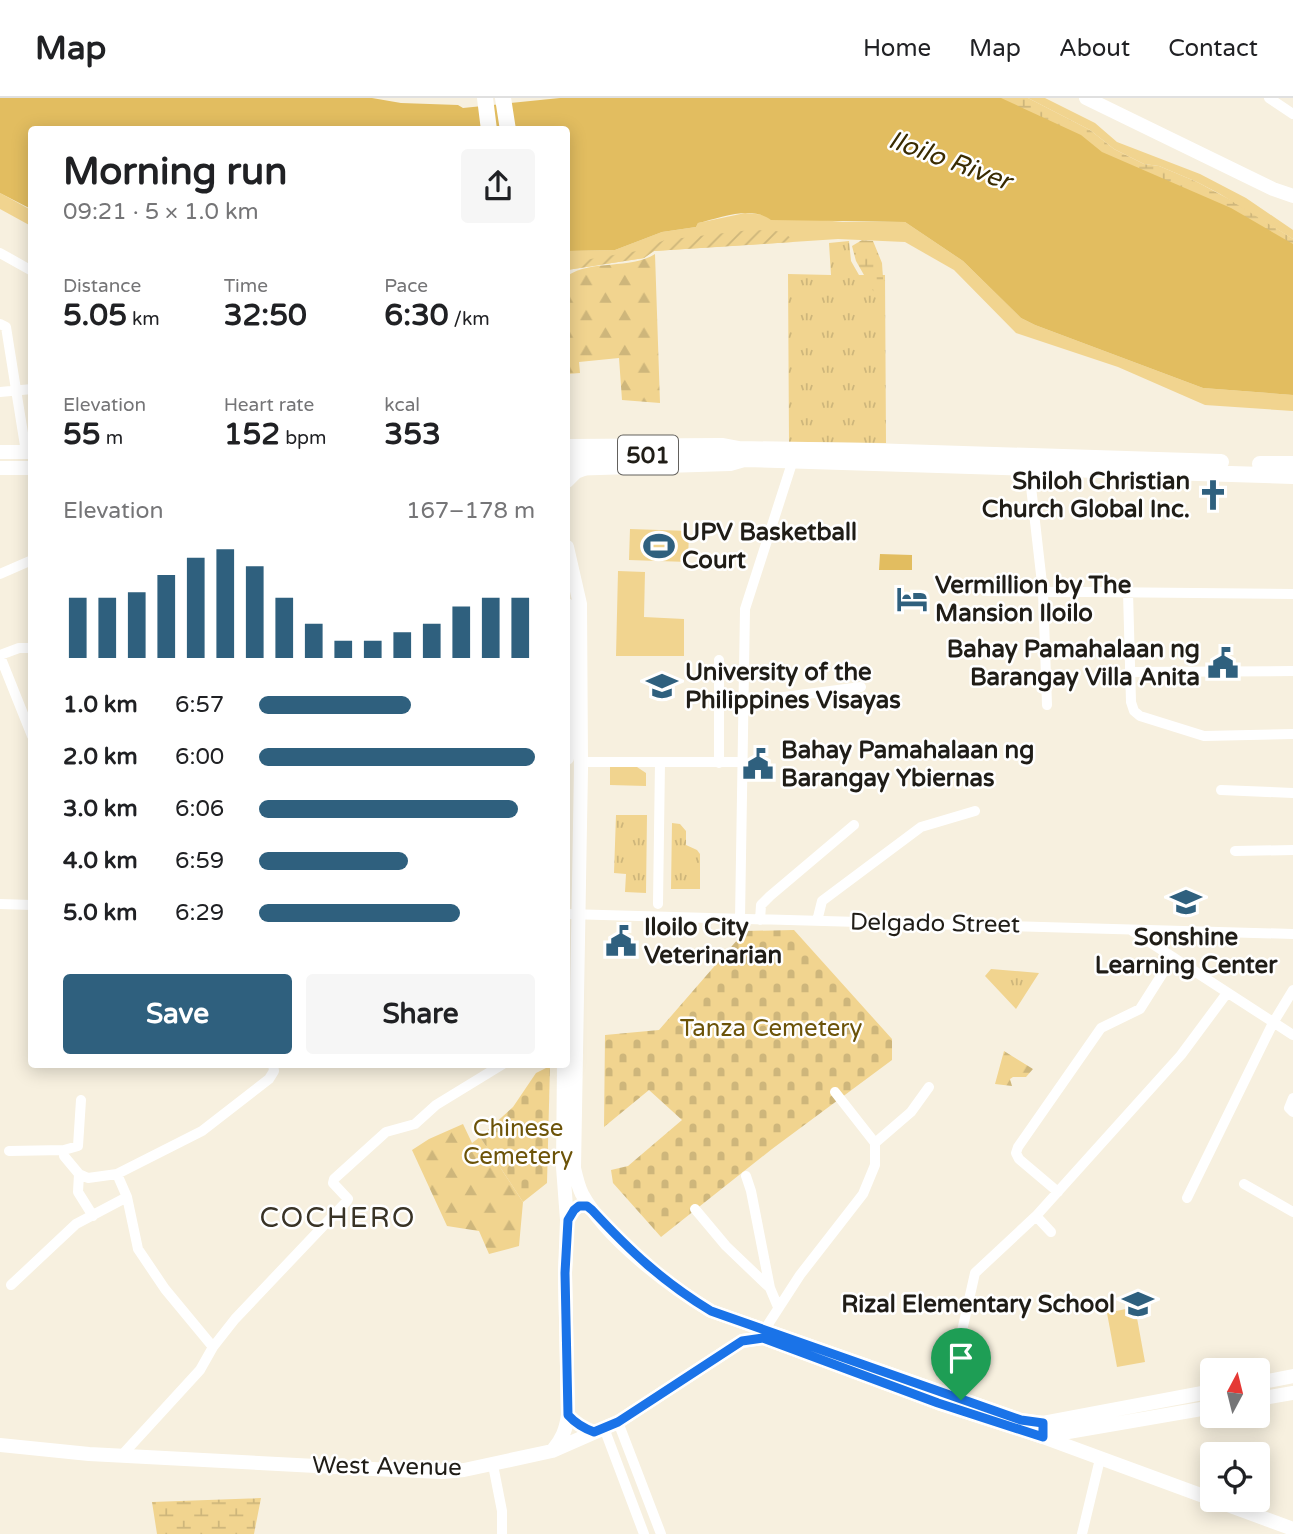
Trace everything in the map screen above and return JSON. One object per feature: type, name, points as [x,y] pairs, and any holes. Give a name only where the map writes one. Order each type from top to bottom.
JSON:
[{"type":"highway","points":[[485,98],[488,126]]},
{"type":"highway","points":[[503,98],[507,126]]},
{"type":"highway","points":[[570,437],[590,447]]},
{"type":"highway","points":[[570,447],[723,446],[738,454]]},
{"type":"highway","points":[[570,468],[722,463],[738,454]]},
{"type":"highway","name":"501","points":[[738,454],[793,460],[1029,468],[1062,463],[1293,476]]},
{"type":"highway","name":"501","points":[[738,454],[1062,463],[1293,464]]},
{"type":"main road","points":[[1086,98],[1273,189],[1293,196]]},
{"type":"main road","points":[[0,452],[28,452]]},
{"type":"main road","name":"501","points":[[570,455],[738,454]]},
{"type":"main road","points":[[570,478],[590,466]]},
{"type":"main road","points":[[0,468],[28,468]]},
{"type":"main road","points":[[570,560],[580,604],[572,914],[574,1167],[578,1186],[592,1210]]},
{"type":"main road","points":[[570,671],[574,760]]},
{"type":"main road","points":[[552,1451],[566,1429],[568,1415],[565,1273],[568,1220],[563,1167],[564,1068]]},
{"type":"main road","points":[[568,1220],[579,1206],[587,1206],[675,1290],[734,1321],[765,1329],[1021,1420],[1100,1459],[1293,1529]]},
{"type":"main road","points":[[734,1321],[742,1334],[742,1341],[763,1338],[938,1403],[1043,1430],[1076,1432],[1200,1409]]},
{"type":"main road","name":"West Avenue","points":[[0,1445],[43,1451],[442,1472],[493,1465],[552,1451],[618,1422],[742,1341]]},
{"type":"main road","points":[[1270,1381],[1293,1376]]},
{"type":"main road","points":[[1043,1430],[1073,1417],[1200,1393]]},
{"type":"main road","points":[[1270,1397],[1293,1393]]},
{"type":"main road","points":[[568,1415],[575,1423],[599,1430]]},
{"type":"main road","points":[[1073,1417],[1077,1441],[1084,1452]]},
{"type":"street","points":[[1269,98],[1293,114]]},
{"type":"street","points":[[0,253],[28,269]]},
{"type":"street","points":[[0,324],[6,327],[28,447]]},
{"type":"street","points":[[0,392],[28,390]]},
{"type":"street","points":[[740,919],[745,609],[793,460]]},
{"type":"street","points":[[1029,468],[1043,592],[1048,705]]},
{"type":"street","points":[[0,574],[28,562]]},
{"type":"street","points":[[987,591],[1293,594]]},
{"type":"street","points":[[1128,592],[1132,707],[1140,716],[1204,736],[1293,734]]},
{"type":"street","points":[[28,648],[19,648],[0,655],[28,726]]},
{"type":"street","points":[[719,660],[719,762]]},
{"type":"street","points":[[1130,672],[1293,671]]},
{"type":"street","points":[[744,702],[861,687]]},
{"type":"street","points":[[574,760],[742,762]]},
{"type":"street","points":[[658,904],[660,762]]},
{"type":"street","points":[[1222,790],[1293,793]]},
{"type":"street","points":[[817,920],[822,901],[921,827],[975,811]]},
{"type":"street","points":[[760,920],[761,905],[855,825]]},
{"type":"street","points":[[1235,851],[1293,850]]},
{"type":"street","points":[[0,904],[28,905]]},
{"type":"street","name":"Delgado Street","points":[[572,914],[1293,934]]},
{"type":"street","points":[[1128,929],[1293,1035]]},
{"type":"street","points":[[1058,1192],[1019,1159],[1016,1153],[1101,1028],[1140,1009],[1173,957]]},
{"type":"street","points":[[1186,1198],[1273,1023],[1293,990]]},
{"type":"street","points":[[961,1400],[971,1362],[962,1331],[975,1273],[1058,1192],[1181,1055],[1227,993]]},
{"type":"street","points":[[64,1150],[64,1156],[79,1174],[88,1178],[117,1174],[202,1132],[269,1079],[274,1068]]},
{"type":"street","points":[[123,1454],[200,1370],[213,1346],[235,1319],[348,1201],[333,1183],[334,1180],[386,1132],[415,1124],[436,1105],[496,1068]]},
{"type":"street","points":[[875,1143],[911,1112],[929,1087]]},
{"type":"street","points":[[765,1329],[778,1307],[863,1194],[875,1165],[875,1143],[835,1092]]},
{"type":"street","points":[[1293,1098],[1289,1108],[1293,1112]]},
{"type":"street","points":[[9,1151],[64,1150],[78,1146],[81,1100]]},
{"type":"street","points":[[79,1174],[78,1192],[93,1216]]},
{"type":"street","points":[[117,1174],[127,1197],[138,1249],[166,1289],[213,1346]]},
{"type":"street","points":[[746,1176],[770,1289],[778,1307]]},
{"type":"street","points":[[1244,1184],[1293,1212]]},
{"type":"street","points":[[11,1285],[76,1224],[127,1197]]},
{"type":"street","points":[[695,1209],[726,1246],[770,1289]]},
{"type":"street","points":[[1036,1216],[1051,1232]]},
{"type":"street","points":[[618,1422],[661,1534]]},
{"type":"street","points":[[599,1430],[644,1534]]},
{"type":"street","points":[[1082,1534],[1100,1459]]},
{"type":"street","points":[[493,1465],[502,1511],[502,1534]]},
{"type":"green space","points":[[983,98],[1028,98],[1090,130],[1114,149],[1144,164],[1159,166],[1197,182],[1240,205],[1293,239],[1293,254]]},
{"type":"green space","points":[[1028,98],[1045,98],[1095,123],[1117,142],[1200,174],[1246,198],[1293,230],[1293,239],[1220,194],[1114,149],[1090,130]]},
{"type":"green space","points":[[0,193],[28,208],[28,224],[0,209]]},
{"type":"green space","points":[[745,213],[843,222],[905,222],[963,261],[1021,318],[1035,325],[1203,388],[1293,395],[1293,411],[1205,405],[1118,367],[1016,333],[954,270],[905,242],[838,239],[654,251],[644,258],[570,270],[570,251],[615,250],[662,232],[696,227],[698,223]]},
{"type":"green space","points":[[768,230],[785,234],[793,242],[654,251],[644,258],[570,270],[579,261],[637,251],[665,240]]},
{"type":"green space","points":[[862,240],[873,241],[882,263],[884,295],[876,296],[856,261],[852,246]]},
{"type":"green space","points":[[849,241],[851,261],[859,275],[885,275],[886,443],[789,442],[788,274],[831,275],[829,243]]},
{"type":"green space","points":[[655,254],[660,403],[622,400],[619,358],[579,362],[580,373],[570,374],[570,274],[588,268],[645,259]]},
{"type":"green space","name":"UPV Basketball Court","points":[[630,529],[689,531],[688,562],[629,560]]},
{"type":"green space","points":[[618,571],[645,572],[644,617],[684,619],[684,656],[616,656]]},
{"type":"green space","points":[[610,766],[637,767],[646,773],[646,786],[610,785]]},
{"type":"green space","points":[[616,815],[647,815],[646,893],[625,892],[626,874],[614,873]]},
{"type":"green space","points":[[672,823],[680,824],[686,831],[686,845],[700,854],[700,889],[671,889]]},
{"type":"green space","name":"Tanza Cemetery","points":[[794,930],[892,1039],[892,1060],[772,1149],[661,1237],[613,1183],[611,1170],[628,1166],[682,1120],[649,1090],[604,1127],[605,1035],[659,1030],[745,931]]},
{"type":"green space","points":[[991,969],[1039,973],[1016,1009],[985,976]]},
{"type":"green space","points":[[1004,1051],[1033,1069],[1026,1077],[1010,1079],[1012,1086],[995,1084]]},
{"type":"green space","name":"Chinese Cemetery","points":[[550,1068],[547,1183],[523,1202],[480,1137],[513,1107],[536,1073]]},
{"type":"green space","points":[[463,1124],[472,1143],[480,1137],[523,1202],[519,1246],[489,1254],[479,1231],[447,1226],[412,1150]]},
{"type":"green space","points":[[1135,1307],[1145,1362],[1117,1367],[1107,1313]]},
{"type":"green space","points":[[261,1498],[254,1534],[157,1534],[152,1502]]},
{"type":"water","name":"Iloilo River","points":[[0,98],[372,98],[401,103],[458,105],[463,108],[560,98],[1001,98],[1081,135],[1102,152],[1231,208],[1293,244],[1293,395],[1203,388],[1035,325],[1021,318],[963,261],[905,222],[771,220],[755,213],[745,213],[698,223],[696,227],[662,232],[615,250],[570,251],[570,126],[28,126],[28,207],[0,193]]},
{"type":"water","points":[[880,554],[912,555],[912,570],[879,570]]},
{"type":"place","name":"Shiloh Christian Church Global Inc.","points":[[1213,495]]},
{"type":"place","name":"UPV Basketball Court","points":[[659,546]]},
{"type":"place","name":"Vermillion by The Mansion Iloilo","points":[[912,599]]},
{"type":"place","name":"Bahay Pamahalaan ng Barangay Villa Anita","points":[[1223,663]]},
{"type":"place","name":"University of the Philippines Visayas","points":[[662,686]]},
{"type":"place","name":"Bahay Pamahalaan ng Barangay Ybiernas","points":[[758,764]]},
{"type":"place","name":"Sonshine Learning Center","points":[[1186,902]]},
{"type":"place","name":"Iloilo City Veterinarian","points":[[621,941]]},
{"type":"place","name":"Rizal Elementary School","points":[[1138,1304]]},
{"type":"district","name":"COCHERO","points":[[338,1217]]},
{"type":"route","points":[[579,1206],[587,1206],[675,1290],[711,1311],[961,1400],[1021,1420],[1043,1423],[1043,1437],[938,1403],[763,1338],[742,1341],[618,1422],[594,1432],[584,1428],[568,1415],[565,1273],[569,1216],[579,1206]]}]
